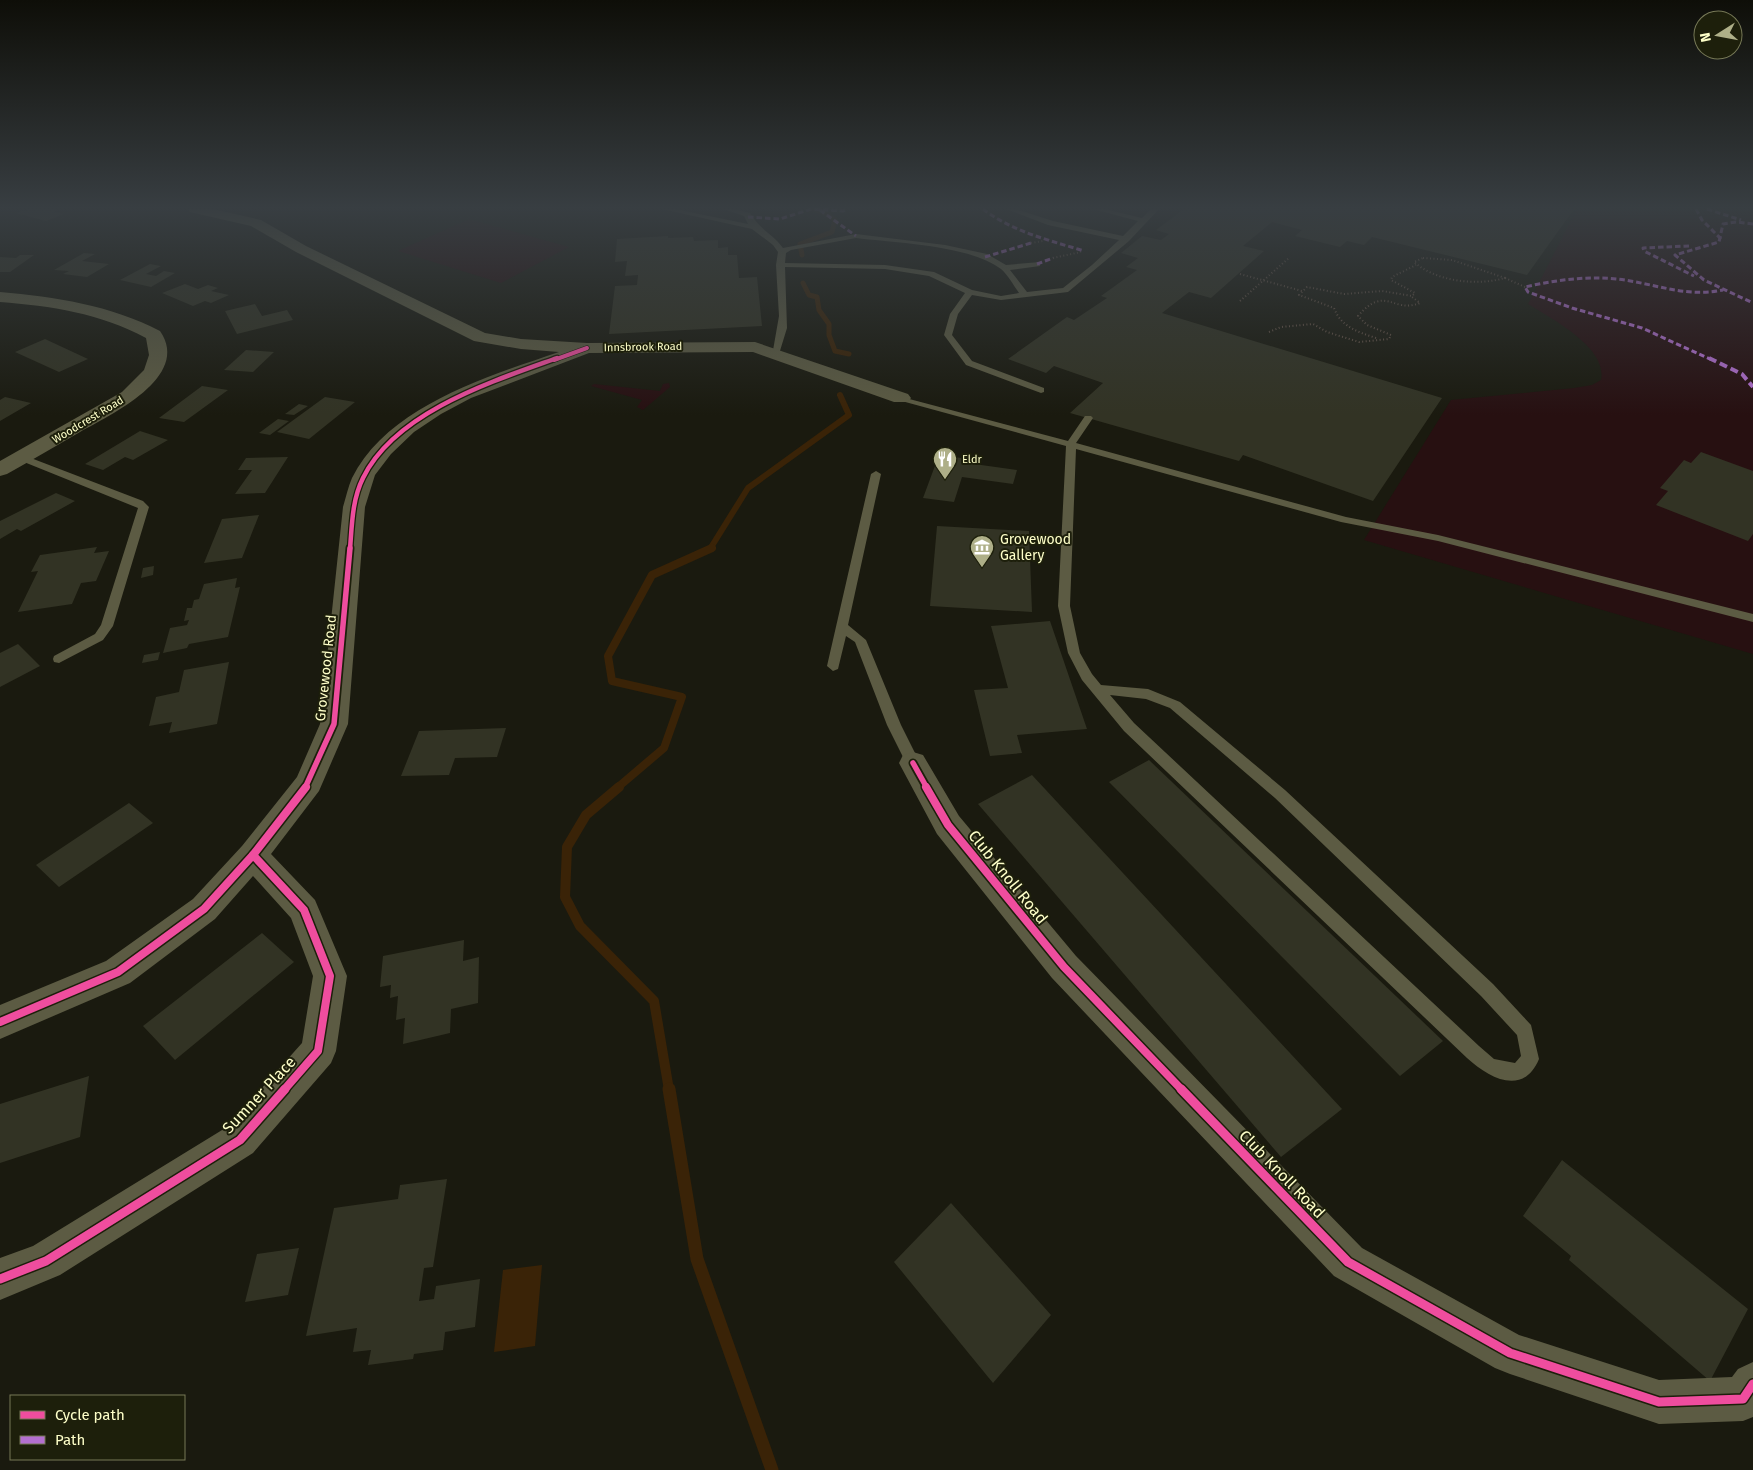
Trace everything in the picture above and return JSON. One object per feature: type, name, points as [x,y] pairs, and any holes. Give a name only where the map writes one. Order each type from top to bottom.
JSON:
[{"type":"street","name":"Innsbrook Road","points":[[359,278],[480,337],[522,344],[587,348],[656,346],[755,347],[901,398]]},
{"type":"street","name":"Woodcrest Road","points":[[0,297],[62,304],[102,312],[133,322],[154,335],[159,348],[156,366],[146,380],[129,396],[0,470]]},
{"type":"street","name":"Grovewood Road","points":[[0,1022],[118,972],[204,909],[253,855],[309,783],[334,724],[354,507],[364,475],[384,449],[412,423],[473,390],[587,348]]},
{"type":"street","name":"Club Knoll Road","points":[[913,763],[948,825],[1064,967],[1348,1262],[1510,1353],[1659,1402],[1744,1399],[1753,1384]]},
{"type":"street","name":"Sumner Place","points":[[0,1278],[46,1261],[240,1140],[318,1051],[330,976],[304,910],[253,855]]},
{"type":"lane","points":[[775,354],[783,338],[786,318],[781,278]]},
{"type":"lane","points":[[939,278],[970,292],[1001,298],[1065,290],[1083,278]]},
{"type":"lane","points":[[1012,278],[1025,295]]},
{"type":"lane","points":[[970,292],[954,314],[948,335],[969,363],[1040,390]]},
{"type":"lane","points":[[901,398],[1071,443],[1345,520],[1438,538],[1753,618]]},
{"type":"lane","points":[[1088,418],[1071,443],[1064,606],[1074,653],[1087,677],[1097,689],[1129,727],[1473,1052],[1490,1066],[1518,1073],[1530,1059],[1525,1031],[1487,990],[1280,794],[1175,704],[1148,694],[1097,689]]},
{"type":"lane","points":[[23,458],[139,502],[144,507],[107,626],[99,637],[59,659]]},
{"type":"lane","points":[[833,666],[876,474]]},
{"type":"lane","points":[[842,627],[860,640],[894,725],[913,763]]},
{"type":"path","points":[[1252,278],[1303,292]]},
{"type":"path","points":[[1240,301],[1268,278]]},
{"type":"path","points":[[1392,278],[1391,280],[1415,293],[1412,296]]},
{"type":"path","points":[[1455,278],[1468,282],[1494,281],[1505,278]]},
{"type":"path","points":[[1508,278],[1526,287]]},
{"type":"path","points":[[1307,287],[1325,292],[1328,290],[1344,294],[1382,291],[1412,296],[1420,303],[1412,305],[1383,300],[1372,302],[1358,316],[1367,325],[1388,333],[1391,337],[1376,338],[1346,326],[1336,315],[1334,308],[1314,302],[1317,300],[1299,295],[1307,287]]},
{"type":"path","points":[[1269,332],[1281,327],[1313,324],[1327,332],[1359,342],[1372,341],[1376,338]]},
{"type":"shaded area","points":[[484,278],[511,278],[501,283]]},
{"type":"shaded area","points":[[1542,278],[1753,278],[1753,654],[1364,540],[1451,400],[1574,388],[1592,385],[1601,380],[1601,368],[1596,357],[1587,346],[1563,326],[1528,304]]},
{"type":"shaded area","points":[[669,383],[670,387],[643,410],[637,407],[642,400],[591,386],[594,384],[660,391],[663,384]]},
{"type":"shaded area","points":[[542,1265],[535,1346],[494,1352],[503,1270]]},
{"type":"building","points":[[124,278],[167,278],[151,287],[120,280]]},
{"type":"building","points":[[638,278],[757,278],[762,326],[609,334],[615,286],[637,285]]},
{"type":"building","points":[[1126,278],[1234,278],[1211,298],[1189,292],[1162,313],[1442,398],[1373,501],[1243,455],[1239,461],[1070,413],[1103,383],[1054,366],[1046,373],[1008,359],[1067,317],[1074,320],[1107,298],[1101,296]]},
{"type":"building","points":[[185,284],[198,289],[208,285],[218,288],[211,291],[229,295],[211,303],[205,301],[193,306],[162,293]]},
{"type":"building","points":[[255,304],[262,316],[287,310],[293,320],[237,334],[225,311]]},
{"type":"building","points":[[45,339],[88,359],[59,372],[15,352]]},
{"type":"building","points":[[246,350],[274,352],[253,372],[224,370]]},
{"type":"building","points":[[202,386],[228,390],[184,422],[159,418]]},
{"type":"building","points":[[5,397],[31,403],[0,421],[0,400]]},
{"type":"building","points":[[325,397],[355,402],[309,439],[277,432]]},
{"type":"building","points":[[299,404],[308,406],[294,415],[285,414]]},
{"type":"building","points":[[278,419],[289,421],[270,435],[259,433]]},
{"type":"building","points":[[140,431],[168,440],[133,460],[125,457],[103,470],[85,464]]},
{"type":"building","points":[[1701,452],[1753,471],[1753,534],[1748,541],[1656,505],[1668,491],[1660,488],[1684,460],[1691,463]]},
{"type":"building","name":"Eldr","points":[[939,455],[969,459],[967,463],[1017,470],[1013,484],[962,477],[954,502],[923,498]]},
{"type":"building","points":[[288,457],[265,493],[235,494],[252,470],[238,470],[246,458]]},
{"type":"building","points":[[56,493],[75,501],[21,531],[17,529],[0,539],[0,521]]},
{"type":"building","points":[[259,515],[242,558],[204,563],[222,519]]},
{"type":"building","name":"Grovewood Gallery","points":[[937,526],[1029,531],[1032,612],[930,606]]},
{"type":"building","points":[[97,547],[94,553],[109,551],[96,581],[81,583],[72,604],[18,612],[38,571],[31,572],[40,555]]},
{"type":"building","points":[[154,566],[153,575],[141,578],[143,568]]},
{"type":"building","points":[[237,578],[235,588],[240,587],[228,637],[189,644],[187,648],[163,653],[170,628],[187,625],[189,620],[184,621],[187,608],[192,608],[194,600],[199,599],[204,584]]},
{"type":"building","points":[[1050,621],[1087,729],[1017,735],[1022,753],[990,756],[974,690],[1008,688],[991,626]]},
{"type":"building","points":[[18,644],[40,666],[0,687],[0,653]]},
{"type":"building","points":[[160,652],[158,660],[142,663],[144,655]]},
{"type":"building","points":[[229,662],[217,724],[169,733],[172,722],[149,726],[156,697],[179,692],[184,670]]},
{"type":"building","points":[[506,728],[497,757],[455,758],[449,775],[401,776],[419,731]]},
{"type":"building","points":[[1149,760],[1443,1041],[1400,1076],[1109,782]]},
{"type":"building","points":[[1032,775],[1342,1109],[1281,1157],[978,804]]},
{"type":"building","points":[[129,803],[153,823],[59,887],[36,865]]},
{"type":"building","points":[[262,933],[294,962],[175,1060],[143,1026]]},
{"type":"building","points":[[464,940],[463,961],[479,957],[478,1003],[451,1009],[450,1033],[403,1044],[405,1018],[396,1020],[398,996],[390,998],[391,985],[380,987],[383,956]]},
{"type":"building","points":[[89,1076],[80,1137],[0,1163],[0,1104]]},
{"type":"building","points":[[1562,1160],[1748,1309],[1710,1381],[1569,1260],[1571,1256],[1523,1216]]},
{"type":"building","points":[[447,1179],[433,1267],[424,1268],[419,1301],[434,1299],[436,1286],[480,1279],[475,1327],[445,1332],[443,1350],[414,1354],[413,1359],[368,1365],[371,1350],[353,1352],[357,1328],[306,1336],[334,1208],[398,1199],[400,1185]]},
{"type":"building","points":[[951,1203],[1051,1315],[993,1383],[894,1262]]},
{"type":"building","points":[[299,1248],[288,1295],[245,1302],[257,1254]]},
{"type":"waterway","points":[[803,283],[809,295],[817,297],[819,310],[829,324],[829,335],[835,351],[849,354]]},
{"type":"waterway","points":[[710,549],[748,488],[849,415],[840,395]]},
{"type":"waterway","points":[[617,788],[664,748],[682,697],[612,681],[608,656],[652,575],[710,549]]},
{"type":"waterway","points":[[619,787],[586,815],[567,847],[565,897],[580,926],[654,1001],[669,1090]]},
{"type":"waterway","points":[[669,1089],[697,1259],[772,1470]]},
{"type":"marked path","points":[[1723,290],[1710,293],[1684,292],[1630,281],[1593,278],[1560,280],[1525,287],[1528,292],[1572,308],[1642,328],[1669,339],[1742,374],[1753,387]]},
{"type":"marked path","points":[[1701,278],[1753,303]]},
{"type":"cycle path","points":[[0,1022],[118,972],[204,909],[253,855],[309,783],[334,724],[354,507],[363,478],[383,449],[407,428],[434,410],[464,394],[587,348]]},
{"type":"cycle path","points":[[913,763],[948,825],[1064,967],[1348,1262],[1510,1353],[1659,1402],[1743,1399],[1753,1384]]},
{"type":"cycle path","points":[[0,1279],[46,1261],[240,1140],[318,1051],[330,976],[304,910],[253,855]]},
{"type":"place","name":"Eldr","points":[[945,480]]},
{"type":"place","name":"Grovewood Gallery","points":[[982,568]]}]
